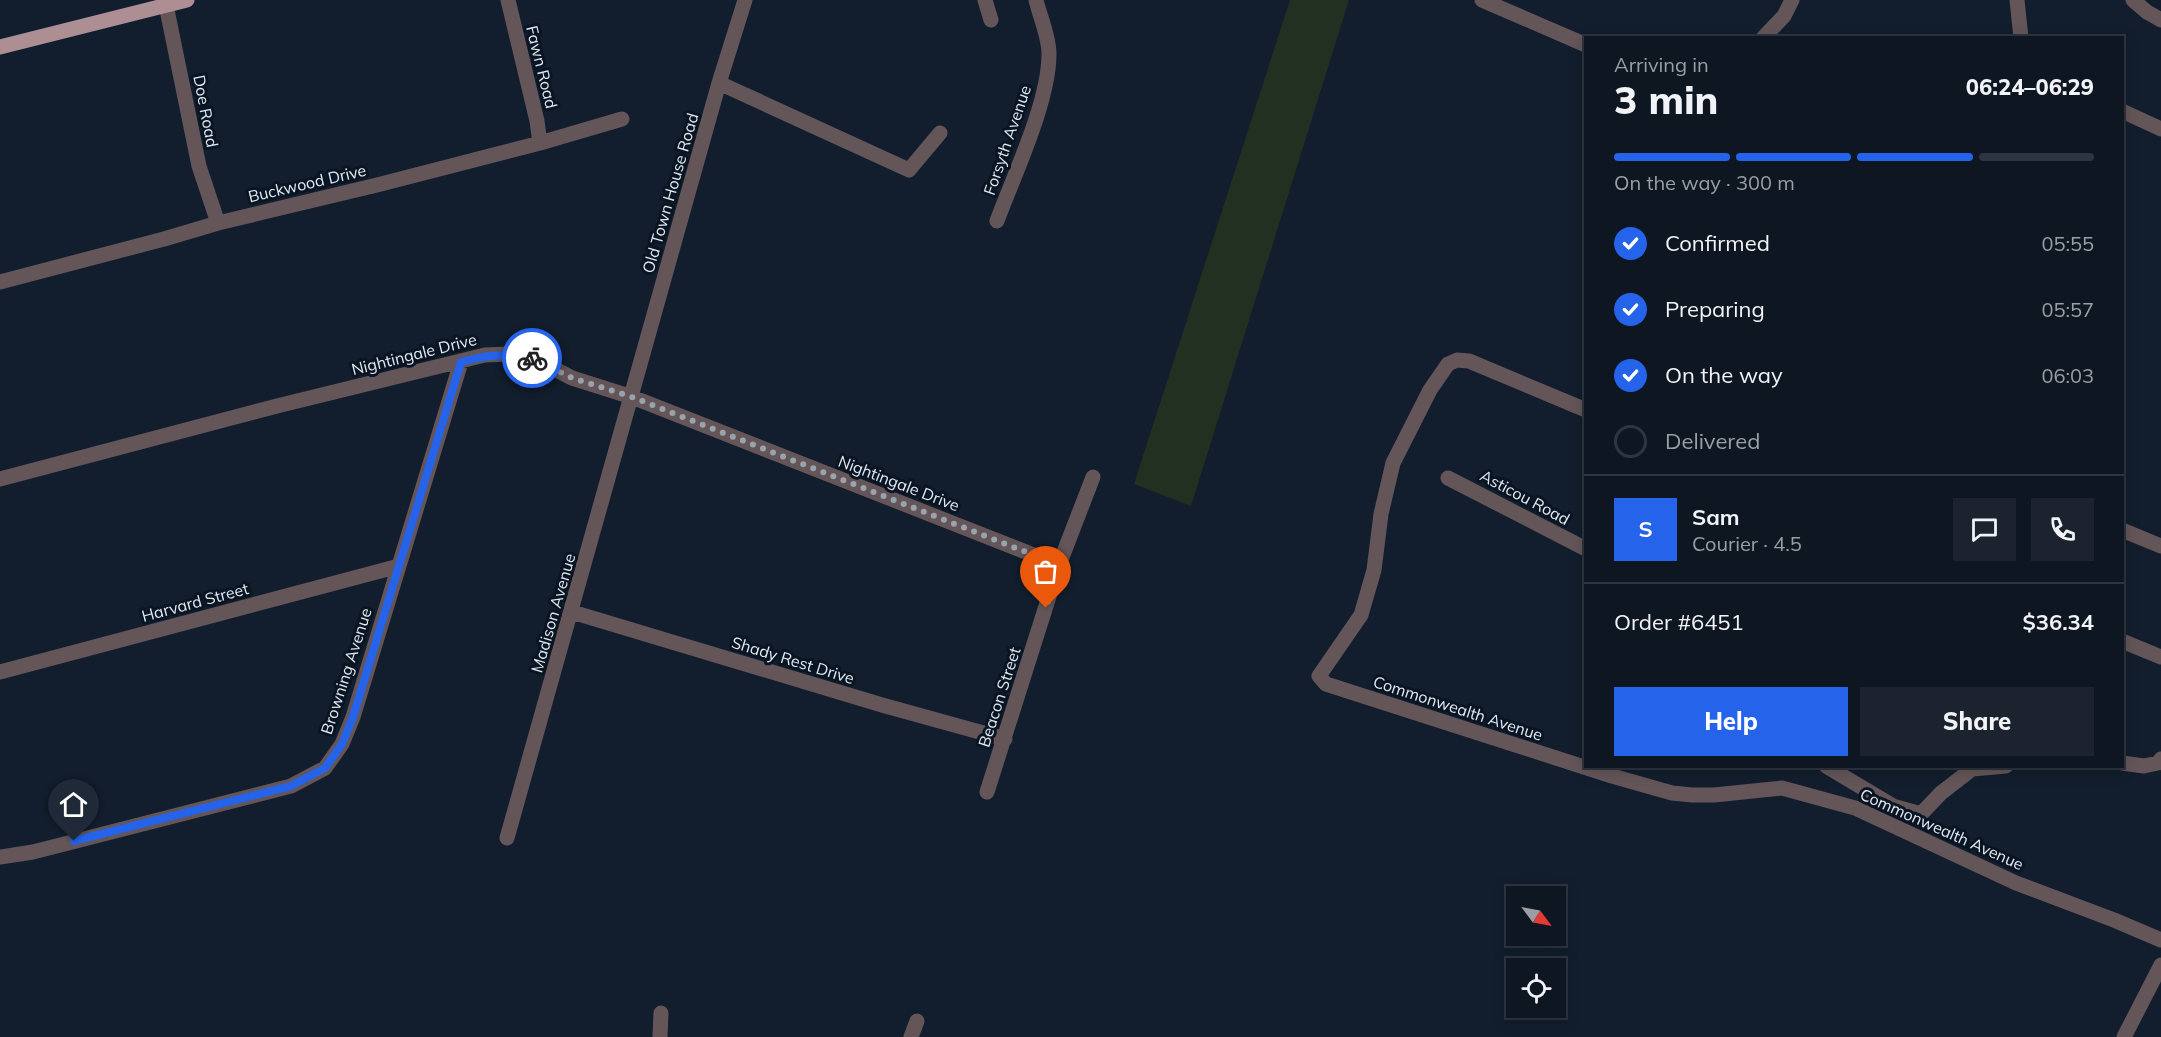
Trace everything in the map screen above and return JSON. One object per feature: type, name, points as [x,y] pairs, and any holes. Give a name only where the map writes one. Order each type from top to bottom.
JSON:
[{"type":"main road","points":[[0,46],[187,0]]},
{"type":"street","name":"Fawn Road","points":[[508,0],[540,142]]},
{"type":"street","name":"Old Town House Road","points":[[632,397],[719,83],[745,0]]},
{"type":"street","points":[[985,0],[991,20]]},
{"type":"street","name":"Forsyth Avenue","points":[[997,221],[1034,122],[1046,82],[1049,53],[1036,0]]},
{"type":"street","points":[[1482,0],[1584,44]]},
{"type":"street","points":[[1765,36],[1784,16],[1792,0]]},
{"type":"street","points":[[2017,0],[2021,36]]},
{"type":"street","points":[[2133,0],[2146,12],[2161,20]]},
{"type":"street","name":"Doe Road","points":[[166,5],[199,166],[218,223]]},
{"type":"street","points":[[719,83],[909,170],[940,133]]},
{"type":"street","points":[[2124,112],[2161,129]]},
{"type":"street","name":"Buckwood Drive","points":[[0,282],[218,223],[377,185],[622,119]]},
{"type":"street","name":"Nightingale Drive","points":[[0,479],[281,405],[484,355],[510,354],[534,358],[572,378],[632,397],[1059,565]]},
{"type":"street","name":"Commonwealth Avenue","points":[[1584,409],[1469,361],[1457,360],[1448,364],[1430,390],[1393,463],[1381,514],[1374,570],[1361,615],[1319,676],[1326,684],[1584,766]]},
{"type":"street","name":"Browning Avenue","points":[[0,857],[33,852],[291,786],[325,768],[342,744],[353,717],[461,362]]},
{"type":"street","name":"Madison Avenue","points":[[507,838],[632,397]]},
{"type":"street","name":"Beacon Street","points":[[987,792],[1059,565],[1092,477]]},
{"type":"street","name":"Asticou Road","points":[[1448,478],[1584,548]]},
{"type":"street","points":[[2124,531],[2161,546]]},
{"type":"street","name":"Harvard Street","points":[[0,672],[399,566]]},
{"type":"street","name":"Shady Rest Drive","points":[[572,612],[882,705],[1005,739]]},
{"type":"street","points":[[2124,642],[2161,657]]},
{"type":"street","points":[[2124,763],[2144,766],[2158,763],[2161,759]]},
{"type":"street","name":"Commonwealth Avenue","points":[[1590,768],[1672,793],[1714,795],[1782,788],[1855,808],[2016,883],[2161,940]]},
{"type":"street","points":[[1829,768],[1893,806],[1922,814],[1941,793],[1972,769],[1983,768]]},
{"type":"street","points":[[2124,1037],[2161,965]]},
{"type":"street","points":[[660,1037],[661,1013]]},
{"type":"street","points":[[911,1037],[917,1021]]},
{"type":"green space","points":[[1290,0],[1349,0],[1191,506],[1134,484]]},
{"type":"way so far","points":[[532,358],[572,378],[632,397],[1059,565],[1046,608]]},
{"type":"route","points":[[74,841],[291,786],[325,768],[342,744],[353,717],[461,362],[484,355],[510,354],[532,358]]}]
